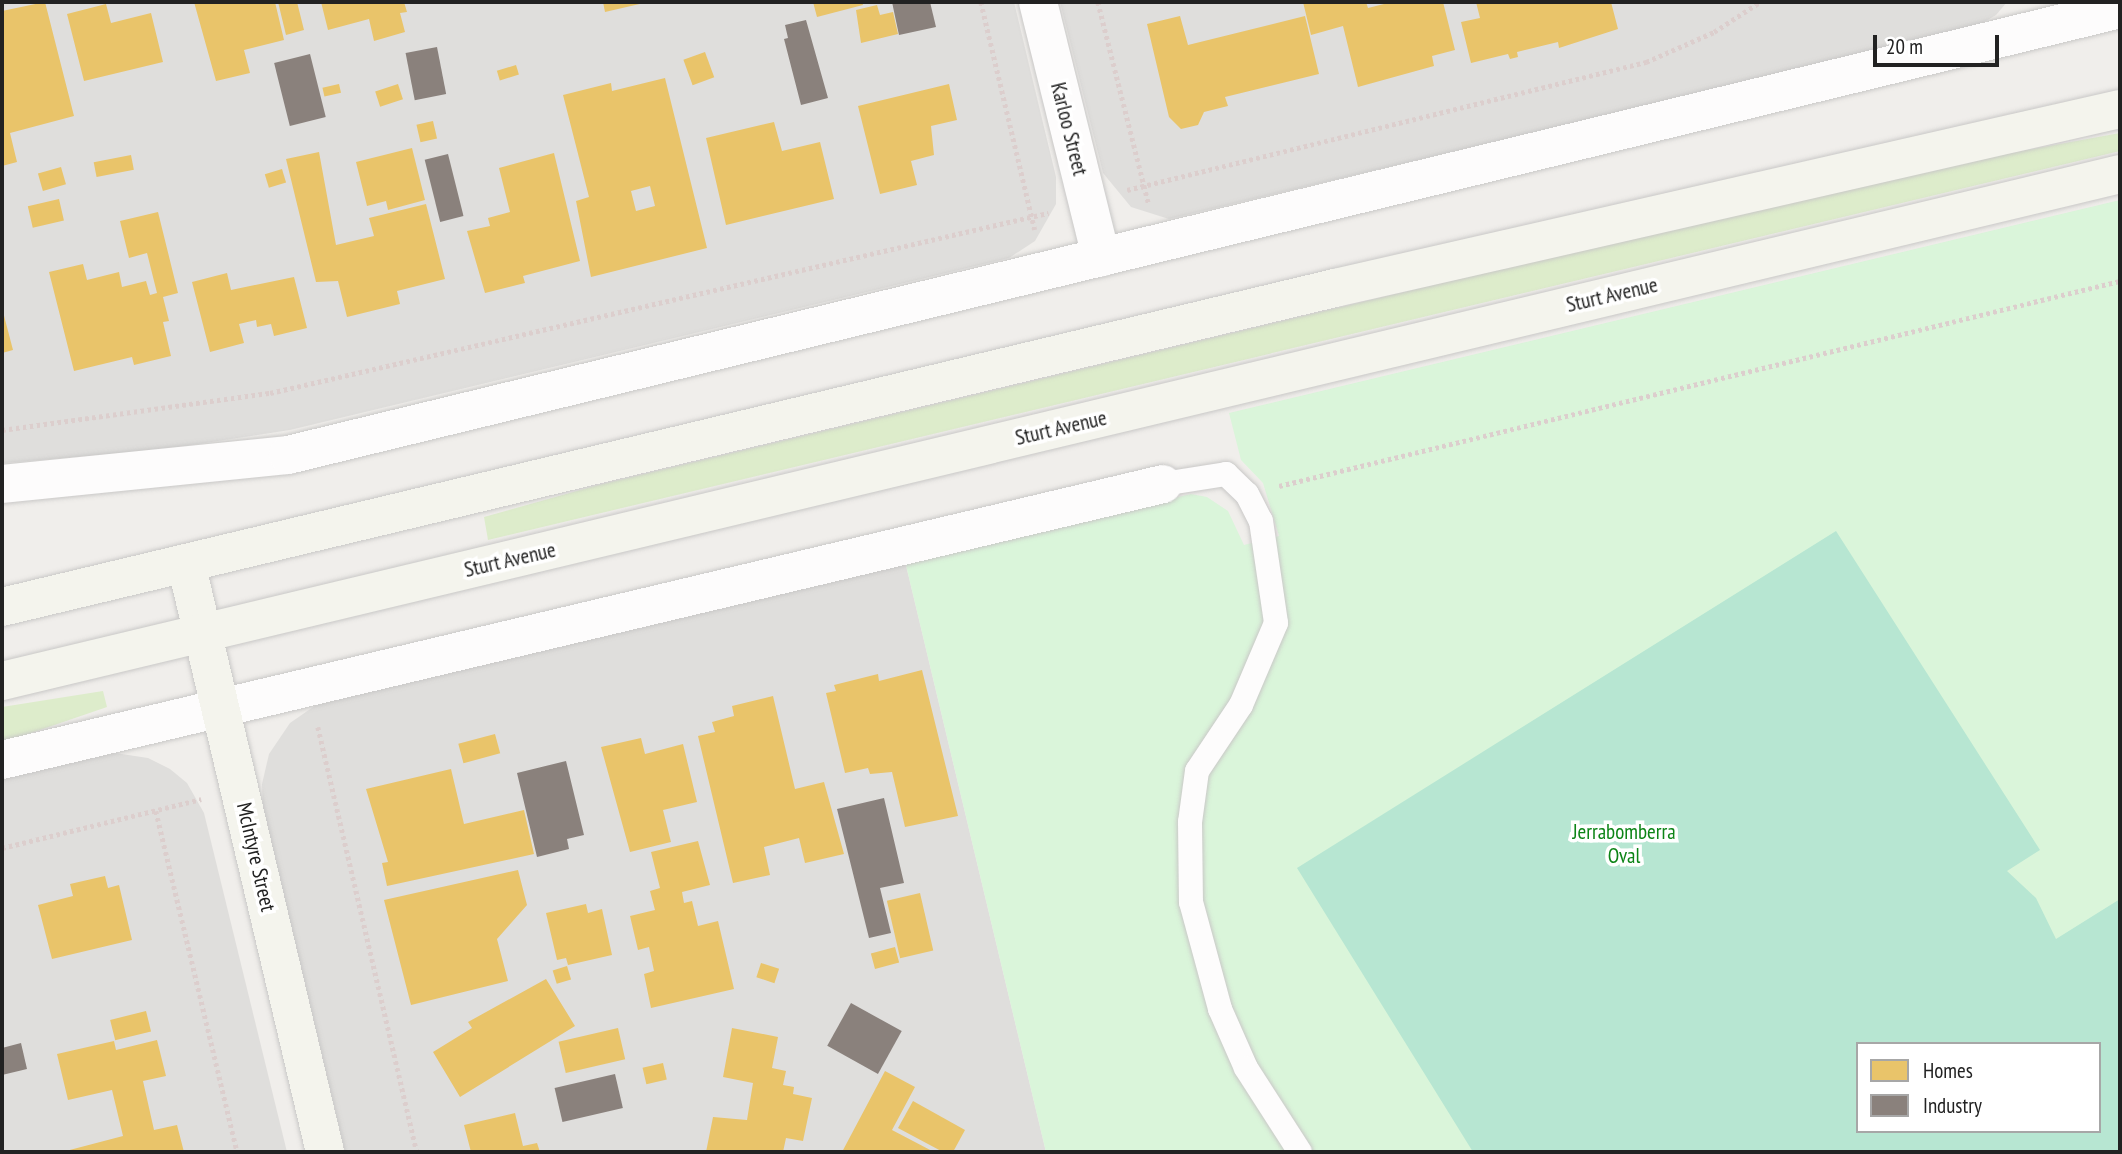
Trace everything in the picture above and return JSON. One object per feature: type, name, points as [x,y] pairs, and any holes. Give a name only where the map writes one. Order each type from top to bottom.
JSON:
[{"type":"main road","points":[[2,607],[1321,291],[2120,109]]},
{"type":"main road","points":[[2034,130],[2120,117]]},
{"type":"main road","name":"Sturt Avenue","points":[[2,681],[2120,174]]},
{"type":"main road","name":"McIntyre Street","points":[[186,563],[325,1152]]},
{"type":"street","name":"Karloo Street","points":[[1038,2],[1101,257]]},
{"type":"street","points":[[2,484],[288,455],[1158,243],[2044,14],[2120,9]]},
{"type":"street","points":[[2,760],[1163,484]]},
{"type":"lane","points":[[1163,484],[1226,474],[1247,494],[1261,521],[1276,623],[1241,705],[1197,771],[1190,822],[1191,902],[1220,1009],[1241,1056],[1300,1152]]},
{"type":"path","points":[[981,2],[1044,269]]},
{"type":"path","points":[[1098,2],[1158,243]]},
{"type":"path","points":[[1144,185],[1646,62],[1714,32],[1760,2]]},
{"type":"path","points":[[2,430],[270,393],[1032,218]]},
{"type":"path","points":[[316,720],[418,1152]]},
{"type":"path","points":[[2,848],[240,789]]},
{"type":"path","points":[[156,811],[236,1152]]},
{"type":"shaded area","points":[[2,2],[1014,2],[1056,177],[1056,204],[1035,241],[1009,258],[290,430],[151,451],[2,463]]},
{"type":"shaded area","points":[[1060,2],[2007,2],[1996,15],[1974,28],[1169,219],[1131,207],[1103,173]]},
{"type":"shaded area","points":[[905,561],[1046,1152],[345,1152],[263,809],[262,784],[269,754],[290,723],[316,705]]},
{"type":"shaded area","points":[[115,753],[148,758],[170,769],[187,783],[204,813],[287,1152],[2,1152],[2,778]]},
{"type":"green space","points":[[2120,133],[2120,151],[488,540],[484,517],[598,485],[1901,173]]},
{"type":"green space","points":[[2120,200],[2120,1152],[1046,1152],[905,561],[1191,494],[1207,497],[1228,511],[1244,545],[1279,536],[1263,483],[1241,460],[1229,413]]},
{"type":"green space","name":"Jerrabomberra Oval","points":[[1836,531],[2040,850],[2007,871],[2036,898],[2056,939],[2120,899],[2120,1152],[1473,1152],[1297,868]]},
{"type":"green space","points":[[103,691],[107,707],[2,743],[2,707]]},
{"type":"building: Homes","points":[[45,2],[74,116],[10,133],[17,162],[2,166],[2,11]]},
{"type":"building: Homes","points":[[194,2],[275,2],[284,40],[244,50],[250,73],[216,81]]},
{"type":"building: Homes","points":[[278,2],[297,2],[304,30],[286,35]]},
{"type":"building: Homes","points":[[321,2],[404,2],[407,12],[400,13],[405,32],[374,41],[369,19],[328,30]]},
{"type":"building: Homes","points":[[603,2],[644,2],[644,3],[605,12]]},
{"type":"building: Homes","points":[[813,2],[862,2],[863,5],[817,17]]},
{"type":"building: Homes","points":[[1303,2],[1366,2],[1368,8],[1392,2],[1443,2],[1455,50],[1432,56],[1434,66],[1358,87],[1343,26],[1311,35]]},
{"type":"building: Homes","points":[[1476,2],[1611,2],[1618,29],[1559,48],[1558,42],[1517,52],[1518,57],[1510,59],[1508,54],[1471,63],[1461,22],[1480,18]]},
{"type":"building: Homes","points":[[106,4],[111,23],[151,13],[163,62],[84,81],[67,14]]},
{"type":"building: Homes","points":[[877,5],[880,15],[893,12],[898,34],[861,43],[856,10]]},
{"type":"building: Homes","points":[[1180,16],[1188,45],[1305,16],[1319,74],[1225,97],[1228,106],[1204,112],[1198,125],[1181,129],[1169,117],[1147,24]]},
{"type":"building: Homes","points":[[705,52],[714,77],[693,85],[683,60]]},
{"type":"building: Homes","points":[[516,65],[519,75],[500,80],[497,71]]},
{"type":"building: Homes","points":[[665,78],[707,248],[591,277],[576,201],[589,197],[563,95],[611,83],[612,91]],"holes":[[[650,186],[655,206],[636,211],[631,191]]]},
{"type":"building: Homes","points":[[339,84],[341,93],[324,97],[322,88]]},
{"type":"building: Homes","points":[[398,84],[403,99],[380,107],[375,91]]},
{"type":"building: Homes","points":[[949,84],[957,120],[931,126],[934,155],[911,161],[917,185],[880,194],[858,106]]},
{"type":"building: Homes","points":[[433,121],[437,139],[420,142],[416,125]]},
{"type":"building: Homes","points":[[774,122],[782,151],[820,142],[834,199],[726,225],[706,138]]},
{"type":"building: Homes","points":[[412,148],[425,200],[388,210],[386,201],[367,206],[356,162]]},
{"type":"building: Homes","points":[[319,152],[336,245],[374,236],[369,218],[426,204],[445,279],[397,291],[400,304],[347,317],[338,281],[316,282],[286,159]]},
{"type":"building: Homes","points":[[554,153],[580,261],[523,276],[525,283],[485,293],[467,231],[490,226],[488,218],[510,212],[499,168]]},
{"type":"building: Homes","points":[[131,155],[134,170],[97,177],[94,162]]},
{"type":"building: Homes","points":[[61,167],[66,184],[43,191],[38,174]]},
{"type":"building: Homes","points":[[282,169],[286,182],[269,188],[265,174]]},
{"type":"building: Homes","points":[[59,199],[64,220],[33,228],[28,206]]},
{"type":"building: Homes","points":[[158,212],[178,293],[163,297],[169,321],[163,322],[171,356],[134,365],[132,357],[74,371],[49,272],[83,264],[87,280],[119,272],[122,287],[146,281],[150,295],[157,293],[147,253],[129,258],[120,221]]},
{"type":"building: Homes","points":[[227,273],[231,290],[294,277],[307,328],[274,336],[271,324],[257,327],[256,320],[239,324],[244,343],[210,352],[192,282]]},
{"type":"building: Homes","points":[[2,308],[13,350],[2,353]]},
{"type":"building: Homes","points":[[922,670],[958,816],[905,827],[892,772],[870,774],[868,768],[845,773],[826,693],[836,691],[834,685],[878,674],[879,681]]},
{"type":"building: Homes","points":[[773,696],[795,789],[824,782],[844,854],[805,863],[799,838],[764,847],[770,875],[733,883],[698,736],[715,732],[712,722],[734,716],[732,706]]},
{"type":"building: Homes","points":[[495,734],[500,753],[463,763],[458,744]]},
{"type":"building: Homes","points":[[641,738],[645,754],[683,744],[697,802],[663,810],[671,842],[630,852],[601,747]]},
{"type":"building: Homes","points":[[451,769],[464,824],[524,810],[534,854],[387,886],[382,863],[388,862],[366,789]]},
{"type":"building: Homes","points":[[698,841],[710,885],[682,892],[684,903],[692,901],[698,926],[718,921],[734,989],[651,1008],[644,974],[654,971],[649,947],[638,950],[630,916],[655,910],[650,891],[660,888],[651,852]]},
{"type":"building: Homes","points":[[518,870],[527,905],[497,939],[508,981],[411,1005],[384,900]]},
{"type":"building: Homes","points":[[105,876],[108,888],[119,885],[132,940],[52,959],[38,905],[73,896],[70,884]]},
{"type":"building: Homes","points":[[920,893],[933,950],[900,958],[887,901]]},
{"type":"building: Homes","points":[[586,904],[588,913],[602,909],[612,955],[568,965],[566,958],[557,960],[546,913]]},
{"type":"building: Homes","points":[[895,947],[899,962],[875,969],[871,953]]},
{"type":"building: Homes","points":[[761,963],[779,969],[774,983],[756,977]]},
{"type":"building: Homes","points":[[567,966],[571,979],[557,984],[553,970]]},
{"type":"building: Homes","points":[[546,979],[575,1026],[460,1097],[433,1052],[472,1028],[468,1022]]},
{"type":"building: Homes","points":[[146,1011],[151,1031],[115,1040],[110,1020]]},
{"type":"building: Homes","points":[[618,1028],[625,1059],[566,1073],[559,1042]]},
{"type":"building: Homes","points":[[732,1028],[778,1037],[772,1068],[786,1071],[783,1085],[794,1087],[793,1094],[812,1098],[803,1141],[786,1138],[783,1152],[706,1152],[713,1117],[747,1120],[753,1083],[723,1077]]},
{"type":"building: Homes","points":[[157,1040],[166,1076],[143,1081],[154,1130],[177,1125],[184,1152],[62,1152],[123,1136],[112,1090],[68,1100],[57,1054],[114,1041],[116,1050]]},
{"type":"building: Homes","points":[[663,1063],[667,1080],[646,1084],[643,1068]]},
{"type":"building: Homes","points":[[885,1071],[915,1087],[892,1130],[934,1152],[842,1152]]},
{"type":"building: Homes","points":[[913,1101],[965,1130],[953,1152],[943,1152],[898,1128]]},
{"type":"building: Homes","points":[[515,1113],[523,1146],[537,1143],[540,1152],[471,1152],[464,1125]]},
{"type":"building: Industry","points":[[892,2],[930,2],[936,27],[899,35]]},
{"type":"building: Industry","points":[[806,20],[828,98],[801,105],[784,39],[788,38],[785,25]]},
{"type":"building: Industry","points":[[437,47],[446,94],[415,100],[406,53]]},
{"type":"building: Industry","points":[[310,54],[326,117],[290,126],[274,63]]},
{"type":"building: Industry","points":[[448,154],[463,216],[440,222],[425,160]]},
{"type":"building: Industry","points":[[566,761],[584,835],[567,839],[569,849],[537,857],[517,773]]},
{"type":"building: Industry","points":[[884,798],[904,883],[880,888],[891,933],[869,938],[837,809]]},
{"type":"building: Industry","points":[[851,1003],[902,1031],[878,1074],[827,1046]]},
{"type":"building: Industry","points":[[21,1043],[27,1069],[2,1075],[2,1048]]},
{"type":"building: Industry","points":[[615,1074],[623,1108],[562,1122],[555,1088]]}]
